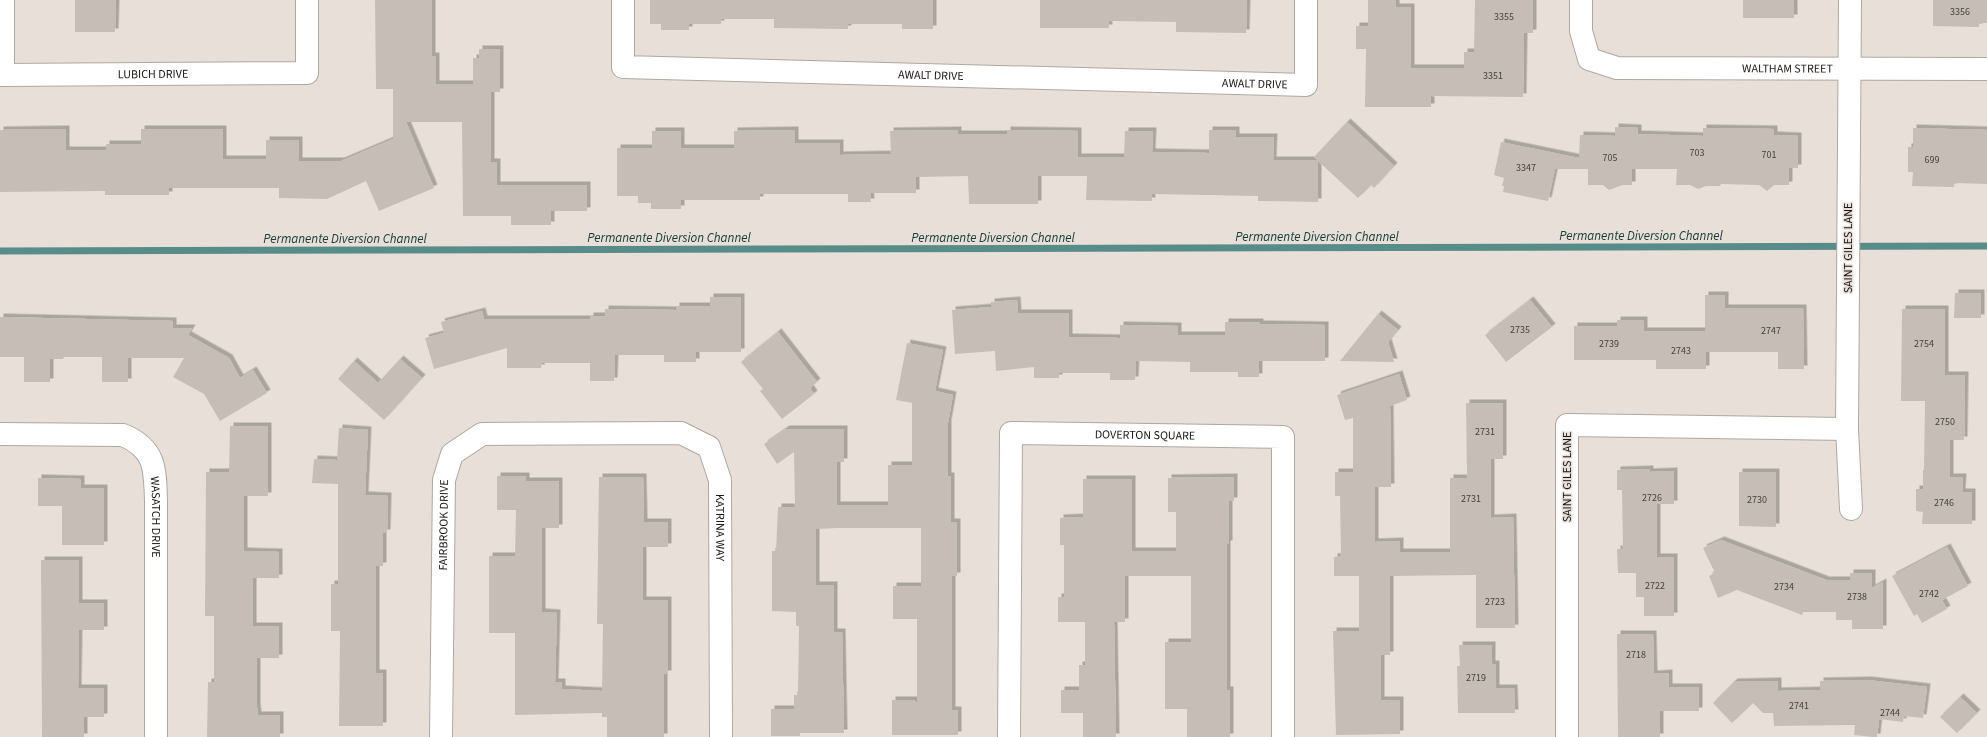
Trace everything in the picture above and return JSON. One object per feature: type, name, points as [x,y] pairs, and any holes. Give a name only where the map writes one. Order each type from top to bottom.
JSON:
[{"type":"street","points":[[2,75],[3,0]]},
{"type":"street","name":"LUBICH DRIVE","points":[[2,75],[307,73],[307,0]]},
{"type":"street","name":"AWALT DRIVE","points":[[623,0],[623,67],[1306,85],[1306,0]]},
{"type":"street","name":"WALTHAM STREET","points":[[1581,0],[1581,31],[1589,59],[1617,68],[1987,68]]},
{"type":"street","name":"SAINT GILES LANE","points":[[1850,0],[1847,429],[1851,509]]},
{"type":"street","name":"SAINT GILES LANE","points":[[1567,737],[1567,425],[1847,429]]},
{"type":"street","name":"FAIRBROOK DRIVE","points":[[441,737],[444,480],[452,454],[482,434],[586,433]]},
{"type":"street","name":"KATRINA WAY","points":[[586,433],[681,433],[709,447],[720,480],[721,737]]},
{"type":"street","name":"DOVERTON SQUARE","points":[[1009,737],[1011,433],[1283,437],[1283,737]]},
{"type":"street","name":"WASATCH DRIVE","points":[[0,434],[122,435],[135,440],[146,451],[153,462],[156,502],[156,737]]},
{"type":"building","points":[[75,0],[116,0],[115,32],[75,32]]},
{"type":"building","points":[[375,0],[432,0],[432,56],[436,56],[436,84],[473,84],[473,58],[479,58],[479,49],[500,49],[500,92],[491,92],[491,162],[497,162],[497,185],[587,185],[587,211],[551,211],[551,225],[511,225],[511,216],[463,216],[462,122],[406,122],[434,188],[379,211],[366,181],[327,199],[279,198],[279,188],[169,188],[169,195],[105,195],[105,191],[0,192],[0,130],[66,129],[66,150],[106,150],[106,144],[141,144],[141,129],[223,129],[223,159],[266,159],[266,140],[299,140],[299,161],[341,161],[393,139],[393,89],[376,89]]},
{"type":"building","points":[[650,0],[933,0],[933,29],[902,29],[902,24],[848,24],[848,29],[774,28],[774,19],[721,19],[721,24],[689,24],[689,30],[661,30],[661,24],[650,24]]},
{"type":"building","points":[[1040,0],[1247,0],[1246,33],[1176,32],[1176,22],[1109,21],[1109,28],[1040,28]]},
{"type":"building","points":[[1368,0],[1396,0],[1396,7],[1411,7],[1411,68],[1464,68],[1464,52],[1474,52],[1475,0],[1533,0],[1533,33],[1524,33],[1523,97],[1431,96],[1431,107],[1365,107],[1366,49],[1356,49],[1356,26],[1368,26]]},
{"type":"building","points":[[1743,0],[1794,0],[1794,18],[1743,18]]},
{"type":"building","points":[[1933,0],[1987,0],[1987,23],[1979,23],[1979,27],[1933,26]]},
{"type":"building","points":[[1347,122],[1394,166],[1374,188],[1371,185],[1358,198],[1318,161],[1318,202],[1258,201],[1258,196],[1152,194],[1152,201],[1086,200],[1087,176],[1038,176],[1038,204],[969,204],[968,176],[916,177],[916,193],[870,193],[871,202],[848,202],[848,194],[760,194],[760,200],[681,200],[681,209],[651,209],[651,203],[638,203],[638,196],[617,196],[617,148],[652,148],[652,131],[681,131],[681,148],[734,148],[734,131],[795,130],[795,143],[840,143],[840,155],[891,154],[890,131],[958,130],[958,134],[1007,134],[1007,130],[1078,131],[1078,157],[1124,157],[1125,131],[1153,131],[1152,152],[1209,153],[1209,130],[1236,130],[1236,137],[1274,137],[1273,160],[1318,160],[1314,157]]},
{"type":"building","points":[[1615,127],[1638,128],[1638,134],[1703,136],[1703,128],[1774,129],[1774,135],[1798,136],[1798,168],[1789,168],[1789,185],[1774,185],[1767,191],[1759,185],[1721,184],[1720,186],[1706,186],[1698,189],[1690,185],[1676,185],[1677,169],[1632,169],[1632,185],[1623,185],[1609,190],[1603,185],[1588,185],[1588,169],[1555,169],[1548,201],[1503,192],[1504,186],[1502,186],[1504,178],[1494,175],[1501,142],[1579,158],[1580,135],[1615,136]]},
{"type":"building","points":[[1913,128],[1987,130],[1987,184],[1954,183],[1954,187],[1912,186],[1913,172],[1908,172],[1908,147],[1913,147]]},
{"type":"building","points":[[1955,293],[1981,293],[1981,318],[1954,318]]},
{"type":"building","points":[[1705,295],[1725,295],[1725,308],[1803,308],[1804,369],[1778,369],[1778,352],[1706,352],[1706,369],[1656,369],[1656,360],[1574,360],[1574,326],[1617,326],[1617,320],[1644,320],[1644,331],[1705,331]]},
{"type":"building","points":[[710,297],[741,297],[741,352],[696,352],[696,362],[664,362],[664,355],[615,355],[614,381],[590,381],[590,363],[542,363],[541,368],[507,368],[507,348],[434,369],[425,338],[444,333],[441,322],[482,311],[484,319],[590,319],[590,316],[605,316],[605,309],[676,310],[676,306],[710,306]]},
{"type":"building","points":[[1017,300],[1018,313],[1069,313],[1069,337],[1120,338],[1120,325],[1178,326],[1178,335],[1225,335],[1225,322],[1325,325],[1325,361],[1259,361],[1259,377],[1238,377],[1238,372],[1190,372],[1190,362],[1136,361],[1135,380],[1110,380],[1110,373],[1059,373],[1059,378],[1034,378],[1034,367],[996,371],[995,351],[955,354],[952,310],[991,307],[991,302]]},
{"type":"building","points":[[1530,300],[1552,327],[1506,362],[1485,335]]},
{"type":"building","points":[[1902,309],[1945,309],[1945,375],[1965,375],[1964,440],[1950,440],[1950,477],[1963,477],[1962,492],[1972,492],[1972,524],[1922,524],[1923,512],[1916,511],[1916,489],[1923,489],[1925,401],[1901,401]]},
{"type":"building","points":[[1378,314],[1398,330],[1388,342],[1394,362],[1340,361]]},
{"type":"building","points":[[0,317],[173,321],[173,328],[192,328],[188,335],[229,358],[240,378],[253,370],[267,393],[220,421],[204,394],[173,377],[184,358],[128,358],[128,382],[102,382],[102,357],[64,357],[63,359],[50,359],[50,382],[24,382],[24,357],[0,357]]},
{"type":"building","points":[[778,332],[817,382],[810,388],[814,394],[782,419],[760,391],[763,389],[741,362]]},
{"type":"building","points":[[907,343],[943,350],[935,391],[953,395],[948,423],[948,476],[951,476],[951,522],[957,522],[957,576],[952,576],[952,710],[958,710],[958,735],[892,735],[892,700],[914,700],[917,703],[917,619],[893,619],[893,586],[921,586],[921,528],[837,528],[816,529],[816,585],[834,585],[834,632],[842,632],[844,733],[800,733],[800,736],[771,736],[771,709],[794,709],[794,695],[798,695],[799,626],[796,626],[796,612],[772,611],[772,551],[776,551],[778,507],[795,507],[794,452],[777,464],[764,444],[786,429],[844,429],[844,462],[837,462],[837,505],[888,505],[888,465],[912,465],[912,403],[896,400]]},
{"type":"building","points":[[400,359],[422,378],[384,420],[338,379],[354,361],[378,383]]},
{"type":"building","points":[[1399,374],[1407,400],[1390,406],[1391,487],[1375,487],[1375,542],[1400,541],[1400,552],[1450,552],[1450,478],[1467,478],[1466,403],[1503,403],[1503,459],[1491,459],[1491,518],[1513,517],[1515,628],[1476,628],[1476,575],[1390,576],[1390,655],[1381,655],[1381,700],[1400,700],[1400,734],[1336,735],[1333,631],[1359,631],[1359,576],[1334,576],[1334,557],[1341,556],[1340,496],[1335,496],[1335,472],[1353,472],[1353,418],[1345,420],[1337,395]]},
{"type":"building","points":[[230,426],[268,426],[268,496],[244,496],[244,551],[279,552],[279,578],[253,578],[253,626],[279,626],[279,658],[257,658],[257,707],[258,715],[280,715],[280,737],[207,737],[208,682],[214,682],[214,616],[205,616],[206,472],[229,472]]},
{"type":"building","points":[[339,428],[368,430],[365,495],[388,496],[387,533],[383,533],[383,566],[376,566],[376,673],[383,673],[383,726],[339,726],[340,631],[331,631],[331,584],[338,584],[338,484],[312,483],[314,459],[337,460]]},
{"type":"building","points":[[1650,469],[1650,472],[1674,471],[1674,504],[1657,504],[1657,557],[1674,557],[1674,616],[1644,616],[1644,597],[1636,597],[1636,573],[1618,573],[1617,549],[1623,549],[1622,490],[1617,490],[1617,470]]},
{"type":"building","points":[[1739,472],[1776,472],[1776,527],[1739,526]]},
{"type":"building","points":[[497,476],[526,476],[526,481],[559,481],[559,528],[542,528],[542,612],[557,613],[555,682],[562,682],[562,689],[602,691],[603,624],[597,624],[599,477],[643,477],[644,522],[668,522],[668,547],[643,547],[643,600],[668,600],[668,674],[664,674],[664,737],[607,737],[607,717],[602,717],[602,713],[515,715],[515,633],[489,633],[489,556],[515,556],[516,510],[497,510]]},
{"type":"building","points":[[1234,477],[1234,501],[1229,501],[1229,544],[1227,544],[1227,690],[1230,690],[1230,737],[1187,737],[1187,709],[1165,709],[1165,642],[1191,642],[1191,576],[1125,576],[1125,622],[1114,622],[1116,737],[1083,737],[1083,713],[1061,713],[1061,690],[1079,690],[1079,665],[1085,665],[1085,622],[1058,622],[1058,597],[1064,597],[1064,545],[1060,545],[1060,518],[1083,517],[1083,479],[1132,479],[1132,551],[1176,551],[1176,512],[1168,512],[1168,478]]},
{"type":"building","points":[[38,478],[81,479],[81,488],[104,488],[104,545],[62,545],[62,506],[38,506]]},
{"type":"building","points":[[1721,540],[1826,580],[1850,580],[1850,573],[1872,573],[1872,588],[1883,582],[1883,629],[1852,629],[1852,620],[1836,620],[1836,612],[1803,612],[1802,615],[1737,590],[1718,598],[1709,576],[1715,573],[1703,548]]},
{"type":"building","points":[[1947,547],[1968,586],[1942,600],[1947,609],[1922,623],[1917,614],[1914,616],[1892,576]]},
{"type":"building","points":[[41,560],[79,560],[79,603],[104,603],[104,630],[79,630],[78,688],[104,688],[104,717],[84,717],[84,737],[42,737]]},
{"type":"building","points":[[1617,634],[1653,634],[1654,674],[1669,673],[1669,687],[1699,687],[1699,711],[1660,711],[1660,737],[1618,737]]},
{"type":"building","points":[[1459,645],[1492,645],[1492,664],[1496,664],[1496,688],[1514,688],[1515,713],[1458,713],[1457,666],[1460,666]]},
{"type":"building","points":[[1868,680],[1927,687],[1923,718],[1904,716],[1903,722],[1879,719],[1877,737],[1872,737],[1854,735],[1855,725],[1774,726],[1773,713],[1763,713],[1753,703],[1732,723],[1713,703],[1734,682],[1778,681],[1778,691],[1820,690],[1820,681]]},
{"type":"building","points":[[1960,697],[1977,713],[1957,733],[1940,717]]},
{"type":"waterway","name":"Permanente Diversion Channel","points":[[0,251],[1987,246]]}]
